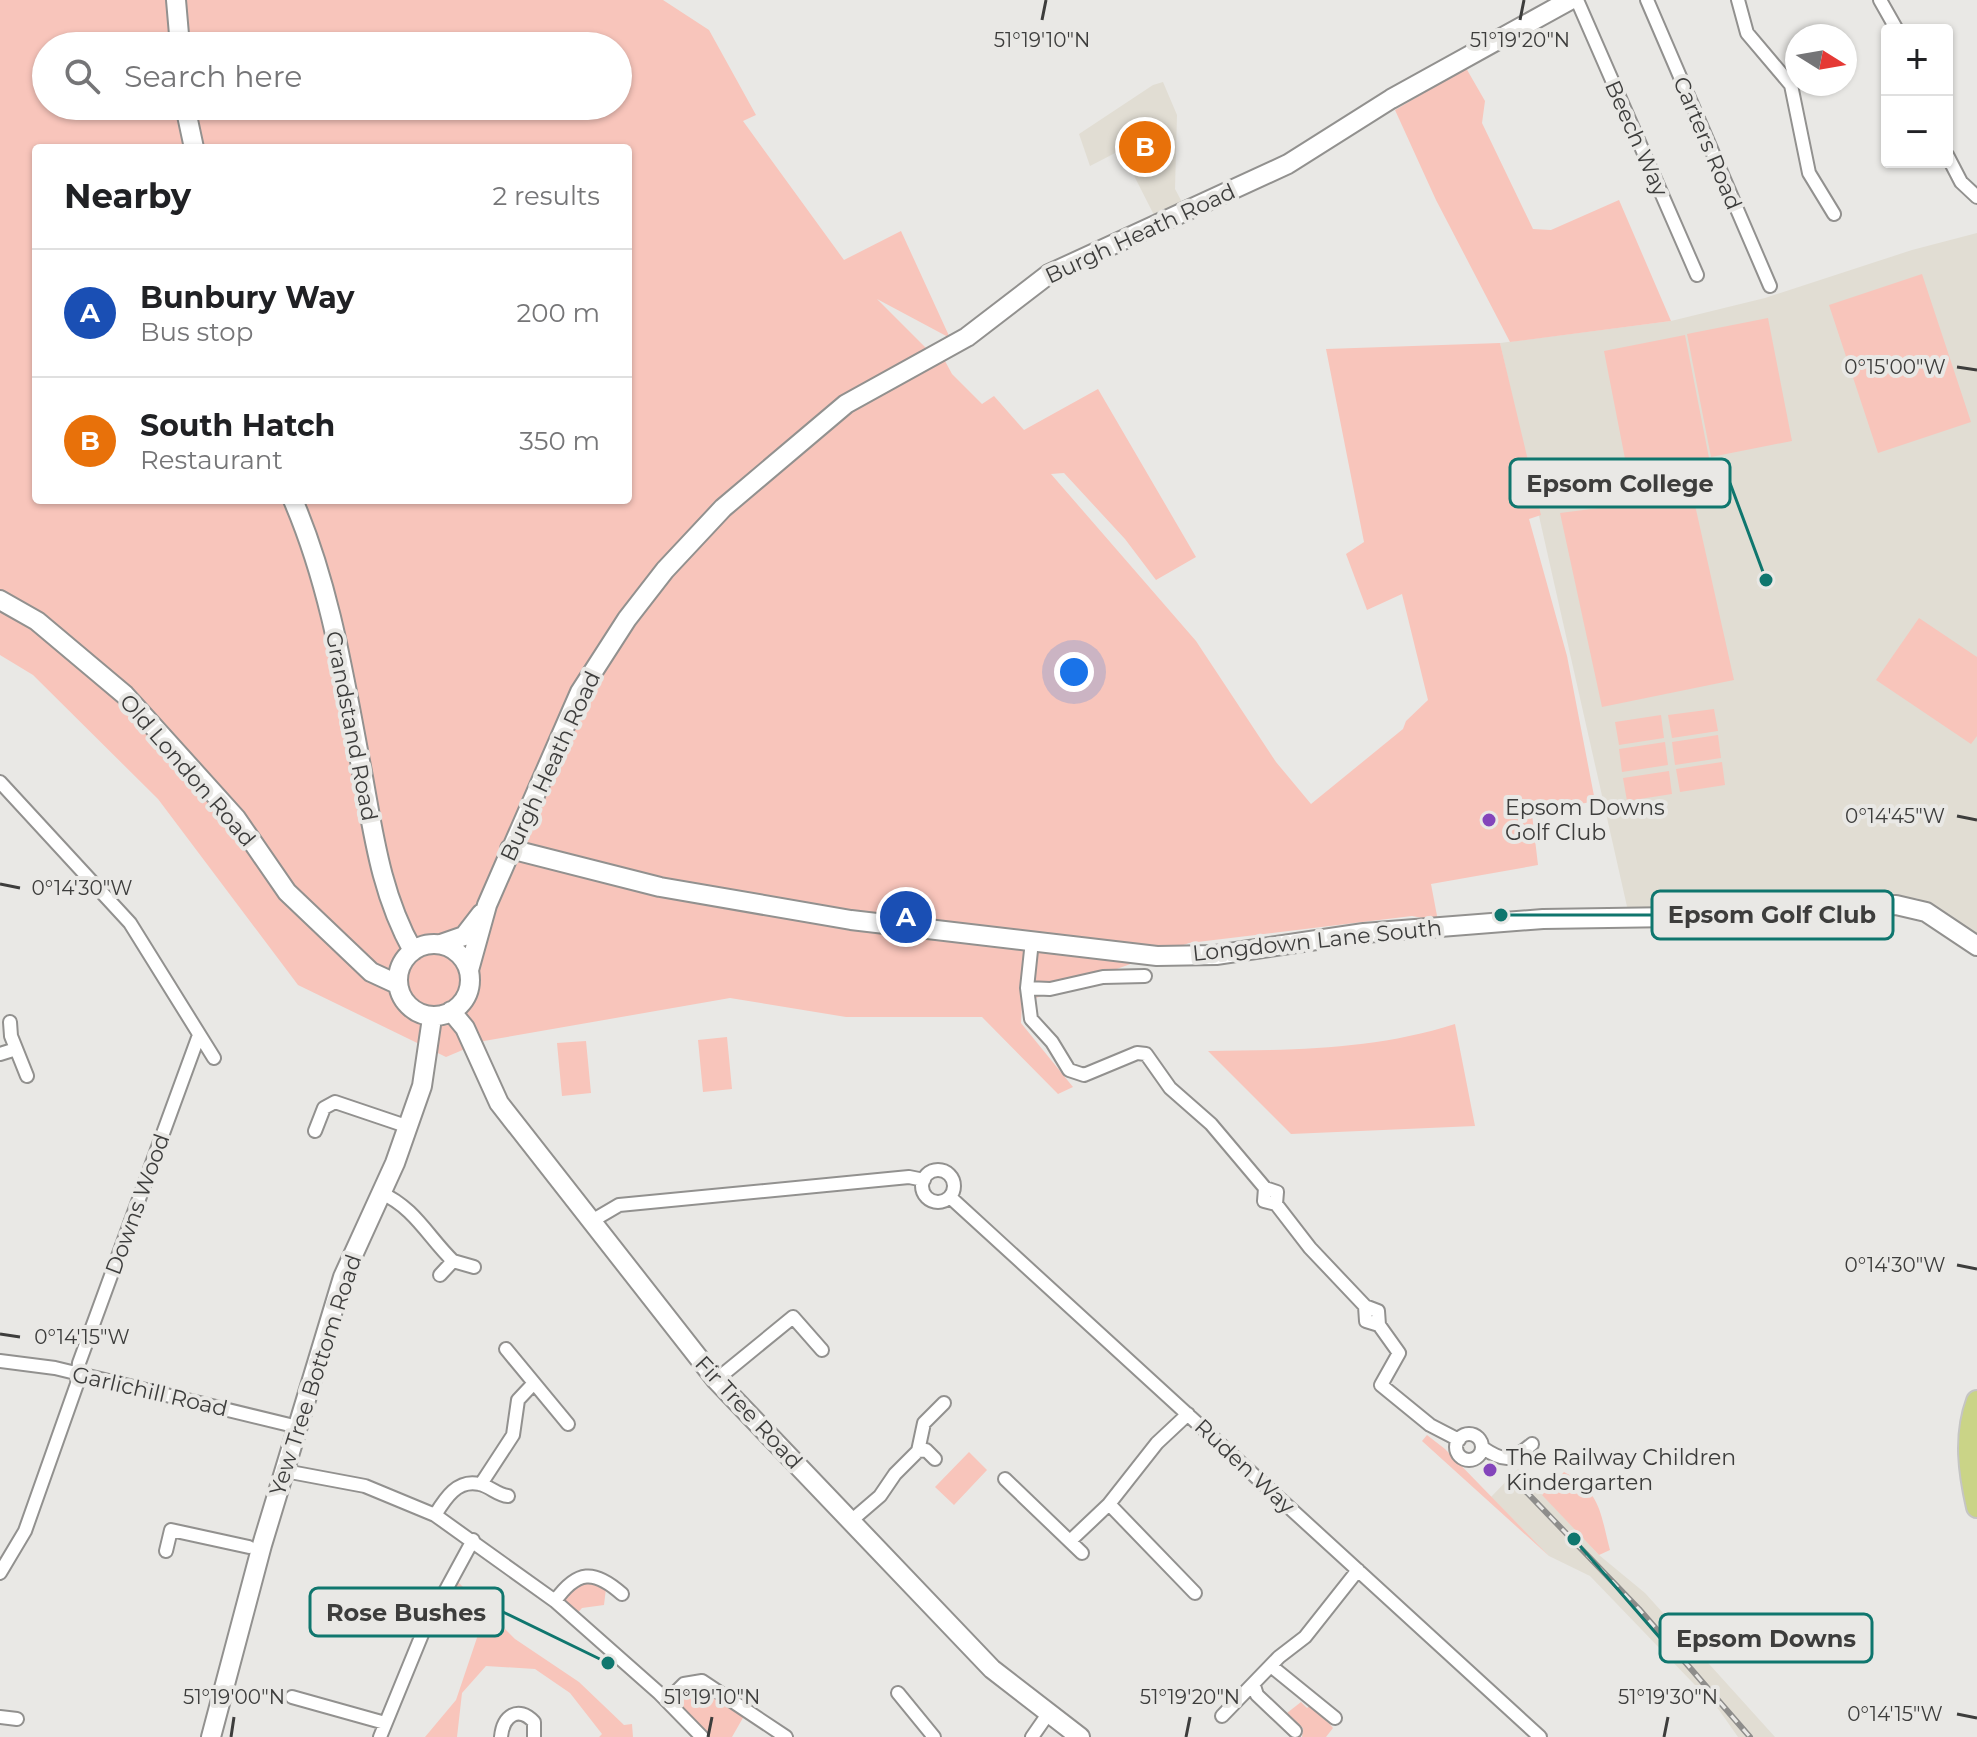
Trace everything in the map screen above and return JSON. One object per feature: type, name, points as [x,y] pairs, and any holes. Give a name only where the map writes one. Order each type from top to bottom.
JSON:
[{"type":"main road","points":[[176,0],[179,32]]},
{"type":"main road","name":"Burgh Heath Road","points":[[469,970],[487,905],[580,692],[627,619],[698,531],[846,404],[967,337],[1049,274],[1288,164],[1391,99],[1570,0]]},
{"type":"main road","points":[[188,120],[193,144]]},
{"type":"main road","name":"Grandstand Road","points":[[295,504],[308,536],[337,638],[376,860],[413,951]]},
{"type":"main road","name":"Old London Road","points":[[0,600],[37,621],[125,695],[236,818],[287,892],[371,972],[397,984]]},
{"type":"main road","name":"Longdown Lane South","points":[[510,849],[660,887],[851,920],[1157,956],[1216,955],[1435,926],[1896,905],[1926,912],[1977,946]]},
{"type":"main road","name":"Burgh Heath Road","points":[[441,944],[473,930],[487,905]]},
{"type":"main road","points":[[441,944],[461,956],[469,970],[468,995],[451,1011],[432,1018],[404,1001],[397,984],[401,969],[413,951],[427,945],[441,944]]},
{"type":"main road","name":"Fir Tree Road","points":[[468,995],[471,1042]]},
{"type":"main road","name":"Fir Tree Road","points":[[451,1011],[460,1019],[499,1103],[716,1380],[992,1669],[1080,1737]]},
{"type":"main road","name":"Yew Tree Bottom Road","points":[[211,1737],[343,1277],[409,1127],[426,1071],[432,1018]]},
{"type":"main road","points":[[1977,1401],[1969,1444],[1969,1473],[1977,1507]]},
{"type":"street","name":"Beech Way","points":[[1577,0],[1697,275]]},
{"type":"street","name":"Carters Road","points":[[1647,0],[1770,286]]},
{"type":"street","points":[[1738,0],[1747,33],[1791,85],[1809,173],[1834,214]]},
{"type":"street","points":[[1880,0],[1894,24]]},
{"type":"street","points":[[1953,167],[1961,182],[1977,197]]},
{"type":"street","points":[[0,782],[130,923],[214,1058]]},
{"type":"street","points":[[1032,941],[1027,988],[1031,1019],[1052,1042],[1069,1070],[1079,1076],[1137,1053],[1146,1054],[1170,1088],[1211,1124],[1265,1188],[1277,1192],[1276,1204],[1310,1248],[1365,1306],[1378,1311],[1379,1325],[1399,1353],[1381,1385],[1430,1425],[1459,1440]]},
{"type":"street","points":[[1027,988],[1050,989],[1103,977],[1145,976]]},
{"type":"street","points":[[10,1022],[27,1076]]},
{"type":"street","name":"Downs Wood","points":[[0,1573],[25,1531],[78,1374],[79,1363],[199,1035]]},
{"type":"street","points":[[0,1054],[16,1049]]},
{"type":"street","points":[[315,1131],[324,1108],[335,1102],[409,1127]]},
{"type":"street","name":"Ruden Way","points":[[590,1222],[619,1205],[909,1177],[924,1180],[938,1170],[949,1175],[954,1186],[950,1197],[940,1202],[929,1199],[923,1191],[924,1180]]},
{"type":"street","points":[[381,1193],[407,1209],[453,1261],[474,1267]]},
{"type":"street","name":"Ruden Way","points":[[950,1197],[1540,1737]]},
{"type":"street","points":[[440,1275],[453,1261]]},
{"type":"street","points":[[716,1380],[793,1317],[822,1350]]},
{"type":"street","points":[[506,1349],[568,1424]]},
{"type":"street","name":"Garlichill Road","points":[[0,1361],[78,1374],[298,1427]]},
{"type":"street","points":[[481,1484],[513,1435],[518,1400],[533,1384]]},
{"type":"street","points":[[852,1520],[880,1496],[895,1474],[918,1451],[924,1423],[944,1403]]},
{"type":"street","points":[[1070,1541],[1093,1515],[1109,1504],[1157,1443],[1188,1414]]},
{"type":"street","points":[[1459,1440],[1473,1434],[1483,1448],[1505,1461],[1514,1459],[1532,1444]]},
{"type":"street","points":[[1459,1440],[1458,1453],[1466,1460],[1476,1458],[1483,1448]]},
{"type":"street","points":[[918,1451],[926,1450],[935,1459]]},
{"type":"street","points":[[285,1471],[365,1486],[435,1515],[555,1601],[667,1701],[702,1737]]},
{"type":"street","points":[[1005,1479],[1082,1553]]},
{"type":"street","points":[[435,1515],[456,1488],[481,1484],[508,1496]]},
{"type":"street","points":[[1109,1504],[1195,1593]]},
{"type":"street","points":[[166,1551],[171,1530],[249,1547]]},
{"type":"street","points":[[380,1737],[423,1632],[473,1540]]},
{"type":"street","points":[[1222,1716],[1271,1666],[1305,1637],[1358,1570]]},
{"type":"street","points":[[555,1601],[573,1581],[583,1576],[607,1580],[622,1594]]},
{"type":"street","points":[[319,1600],[423,1632]]},
{"type":"street","points":[[1271,1666],[1335,1718]]},
{"type":"street","points":[[667,1701],[684,1684],[702,1681],[786,1737]]},
{"type":"street","points":[[1254,1686],[1257,1695],[1295,1731]]},
{"type":"street","points":[[898,1693],[934,1737]]},
{"type":"street","points":[[292,1697],[385,1723]]},
{"type":"street","points":[[501,1737],[502,1725],[508,1716],[517,1713],[527,1715],[534,1722],[534,1737]]},
{"type":"street","points":[[1032,1737],[1048,1714]]},
{"type":"street","points":[[0,1717],[17,1719]]},
{"type":"street","points":[[1518,1737],[1527,1725]]},
{"type":"shaded area","name":"Epsom Downs Golf Club","points":[[0,0],[663,0],[709,30],[756,115],[743,121],[844,260],[901,231],[950,338],[877,299],[940,362],[945,361],[952,374],[982,404],[994,396],[1024,430],[1098,389],[1196,557],[1156,580],[1125,539],[1064,473],[1051,474],[1196,641],[1276,762],[1311,804],[1403,729],[1406,721],[1428,700],[1402,594],[1367,610],[1346,554],[1364,542],[1326,349],[1500,343],[1541,515],[1529,519],[1567,656],[1595,801],[1532,814],[1538,865],[1431,884],[1438,921],[1412,916],[1189,943],[1022,1003],[1021,1023],[1073,1087],[1058,1094],[982,1017],[846,1017],[730,998],[484,1041],[446,1057],[298,985],[158,799],[33,675],[0,655]]},
{"type":"shaded area","points":[[1466,68],[1485,101],[1482,123],[1533,229],[1551,230],[1619,200],[1671,321],[1510,342],[1436,200],[1395,110]]},
{"type":"shaded area","points":[[1163,82],[1177,115],[1175,189],[1183,204],[1155,217],[1121,150],[1090,166],[1079,134],[1153,85]]},
{"type":"shaded area","points":[[1977,233],[1977,942],[1917,898],[1628,911],[1500,343],[1671,321],[1765,298],[1912,250]]},
{"type":"shaded area","points":[[1922,274],[1971,422],[1878,453],[1829,305]]},
{"type":"shaded area","points":[[1768,318],[1792,441],[1711,457],[1687,334]]},
{"type":"shaded area","points":[[1685,335],[1709,458],[1628,474],[1604,351]]},
{"type":"shaded area","points":[[1693,496],[1734,680],[1602,707],[1560,513]]},
{"type":"shaded area","points":[[1919,618],[1977,657],[1977,736],[1971,744],[1876,680]]},
{"type":"shaded area","points":[[1714,709],[1718,731],[1672,738],[1668,715]]},
{"type":"shaded area","points":[[1661,715],[1664,738],[1619,745],[1615,722]]},
{"type":"shaded area","points":[[1718,735],[1721,758],[1675,765],[1672,742]]},
{"type":"shaded area","points":[[1665,742],[1668,765],[1622,772],[1619,749]]},
{"type":"shaded area","points":[[1722,762],[1725,785],[1680,792],[1676,769]]},
{"type":"shaded area","points":[[1669,771],[1672,794],[1627,801],[1623,778]]},
{"type":"shaded area","points":[[1455,1024],[1475,1126],[1291,1134],[1208,1051],[1364,1044]]},
{"type":"shaded area","points":[[727,1037],[732,1089],[703,1092],[698,1040]]},
{"type":"shaded area","points":[[586,1041],[591,1093],[562,1096],[557,1043]]},
{"type":"shaded area","points":[[1427,1435],[1445,1449],[1549,1556],[1422,1441]]},
{"type":"shaded area","points":[[969,1452],[987,1470],[954,1505],[935,1487]]},
{"type":"shaded area","points":[[1518,1469],[1599,1555],[1645,1593],[1775,1737],[1738,1737],[1719,1710],[1590,1576],[1549,1556],[1491,1497]]},
{"type":"shaded area","points":[[1564,1472],[1592,1495],[1601,1514],[1610,1550],[1599,1555],[1542,1495]]},
{"type":"shaded area","points":[[607,1580],[604,1605],[582,1608],[573,1618],[555,1602],[573,1581]]},
{"type":"shaded area","points":[[457,1581],[515,1639],[579,1682],[624,1725],[632,1724],[633,1737],[599,1737],[602,1734],[570,1693],[535,1669],[486,1666],[462,1693],[457,1737],[425,1737],[456,1700],[483,1620],[444,1605]]},
{"type":"shaded area","points":[[693,1680],[748,1709],[732,1737],[702,1737],[667,1701]]},
{"type":"shaded area","points":[[1301,1702],[1307,1708],[1313,1703],[1333,1728],[1326,1737],[1302,1737],[1303,1728],[1287,1713]]},
{"type":"railway","points":[[1512,1477],[1639,1609],[1750,1737]]},
{"type":"place","name":"South Hatch","points":[[1145,147]]},
{"type":"place","name":"Epsom College","points":[[1766,580]]},
{"type":"place","name":"Epsom Downs Golf Club","points":[[1489,820]]},
{"type":"place","name":"Epsom Golf Club","points":[[1501,915]]},
{"type":"place","name":"Bunbury Way","points":[[906,917]]},
{"type":"place","name":"The Railway Children Kindergarten","points":[[1490,1470]]},
{"type":"place","name":"Epsom Downs","points":[[1574,1539]]},
{"type":"place","name":"Rose Bushes","points":[[608,1663]]}]
